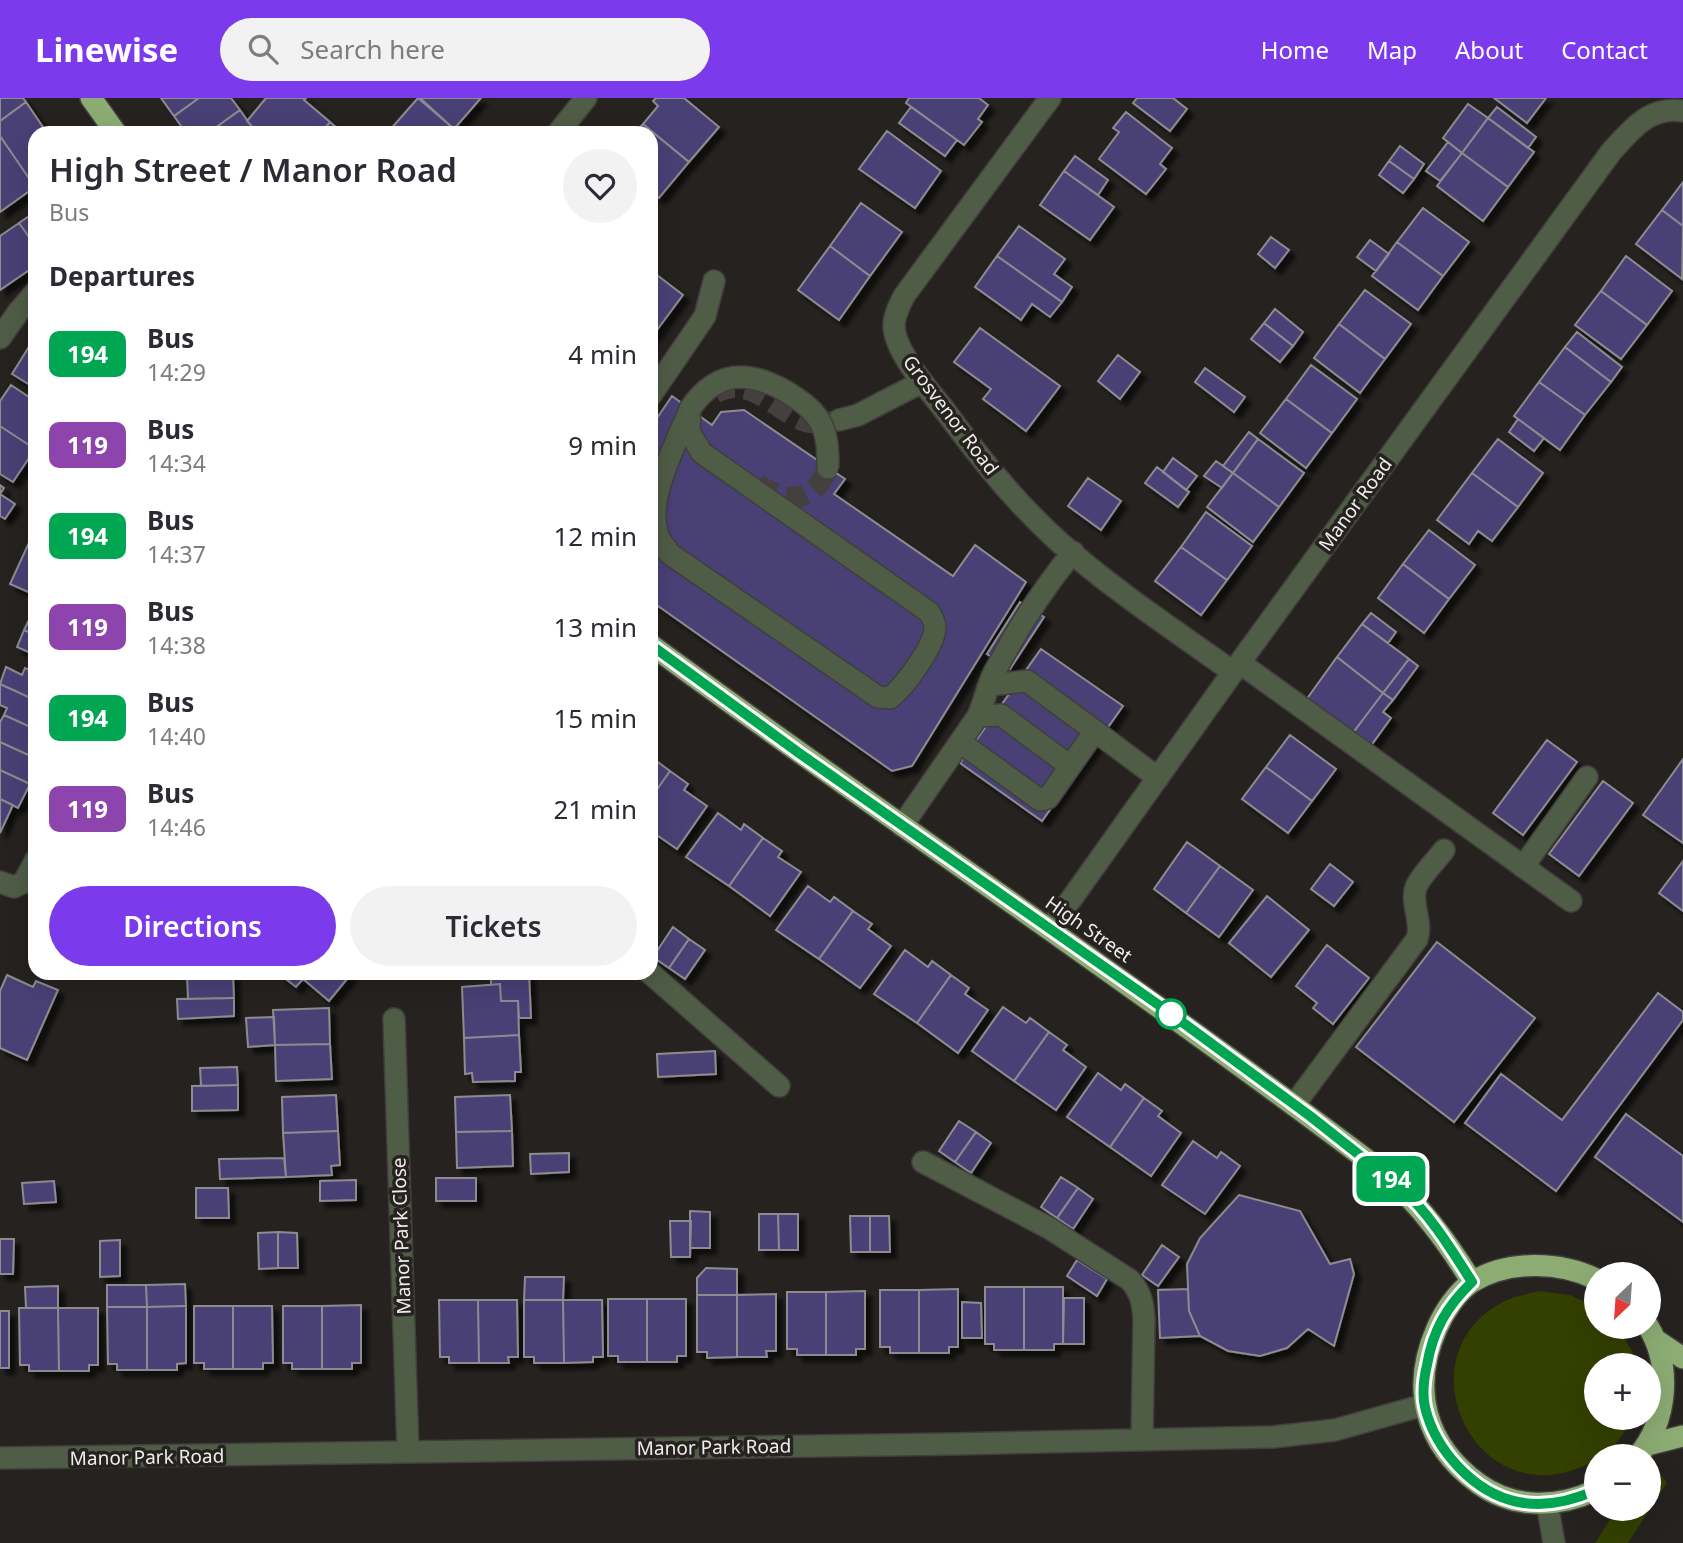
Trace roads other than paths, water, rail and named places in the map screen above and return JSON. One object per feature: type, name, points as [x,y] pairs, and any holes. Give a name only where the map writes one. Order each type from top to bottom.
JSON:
[{"type":"highway","points":[[91,98],[111,126]]},
{"type":"highway","name":"High Street","points":[[658,650],[759,725],[1163,1008],[1383,1172],[1412,1198],[1449,1245],[1472,1282]]},
{"type":"highway","points":[[1584,1273],[1525,1265],[1500,1270],[1472,1282],[1441,1317],[1430,1343],[1424,1380],[1424,1405],[1430,1425],[1444,1450],[1465,1474],[1492,1492],[1518,1502],[1547,1503],[1584,1495]]},
{"type":"highway","points":[[1646,1444],[1657,1423],[1664,1397],[1664,1371],[1654,1339]]},
{"type":"highway","points":[[1659,1339],[1683,1358]]},
{"type":"highway","points":[[1661,1444],[1683,1436]]},
{"type":"street","points":[[564,126],[586,98]]},
{"type":"street","name":"Grosvenor Road","points":[[1050,98],[904,296],[894,325],[896,342],[922,382],[1014,497],[1105,579],[1571,901]]},
{"type":"street","name":"Manor Road","points":[[1050,929],[1236,667],[1611,152],[1650,114],[1670,109],[1683,111]]},
{"type":"street","points":[[658,385],[705,316],[714,281]]},
{"type":"street","points":[[0,338],[28,300]]},
{"type":"street","points":[[658,494],[690,409],[708,387],[722,381],[751,377],[770,382],[811,409],[820,422],[828,453],[828,468]]},
{"type":"street","points":[[839,420],[858,415],[922,382]]},
{"type":"street","points":[[658,536],[670,554],[878,697],[890,698],[900,690],[933,640],[936,625],[929,612],[702,453],[689,432],[690,409]]},
{"type":"street","points":[[902,826],[978,716],[993,673],[1050,581],[1073,552]]},
{"type":"street","points":[[990,685],[1027,681],[1158,778]]},
{"type":"street","points":[[978,716],[1001,715],[1070,766]]},
{"type":"street","points":[[960,742],[1040,800],[1048,798],[1095,731]]},
{"type":"street","points":[[1523,867],[1587,777]]},
{"type":"street","points":[[1294,1105],[1418,939],[1420,931],[1416,887],[1444,850]]},
{"type":"street","points":[[7,884],[24,882],[28,874]]},
{"type":"street","points":[[658,980],[779,1086]]},
{"type":"street","name":"Manor Park Close","points":[[394,1019],[408,1452]]},
{"type":"street","points":[[923,1162],[1049,1228],[1130,1280],[1139,1290],[1144,1319],[1142,1440]]},
{"type":"street","name":"Manor Park Road","points":[[0,1458],[1142,1440],[1306,1435],[1375,1420],[1424,1405]]},
{"type":"street","points":[[1547,1503],[1554,1543]]},
{"type":"tunnel","points":[[715,393],[727,388],[749,390],[805,422],[834,421]]},
{"type":"tunnel","points":[[757,484],[779,495],[798,497],[815,488],[828,468]]}]
